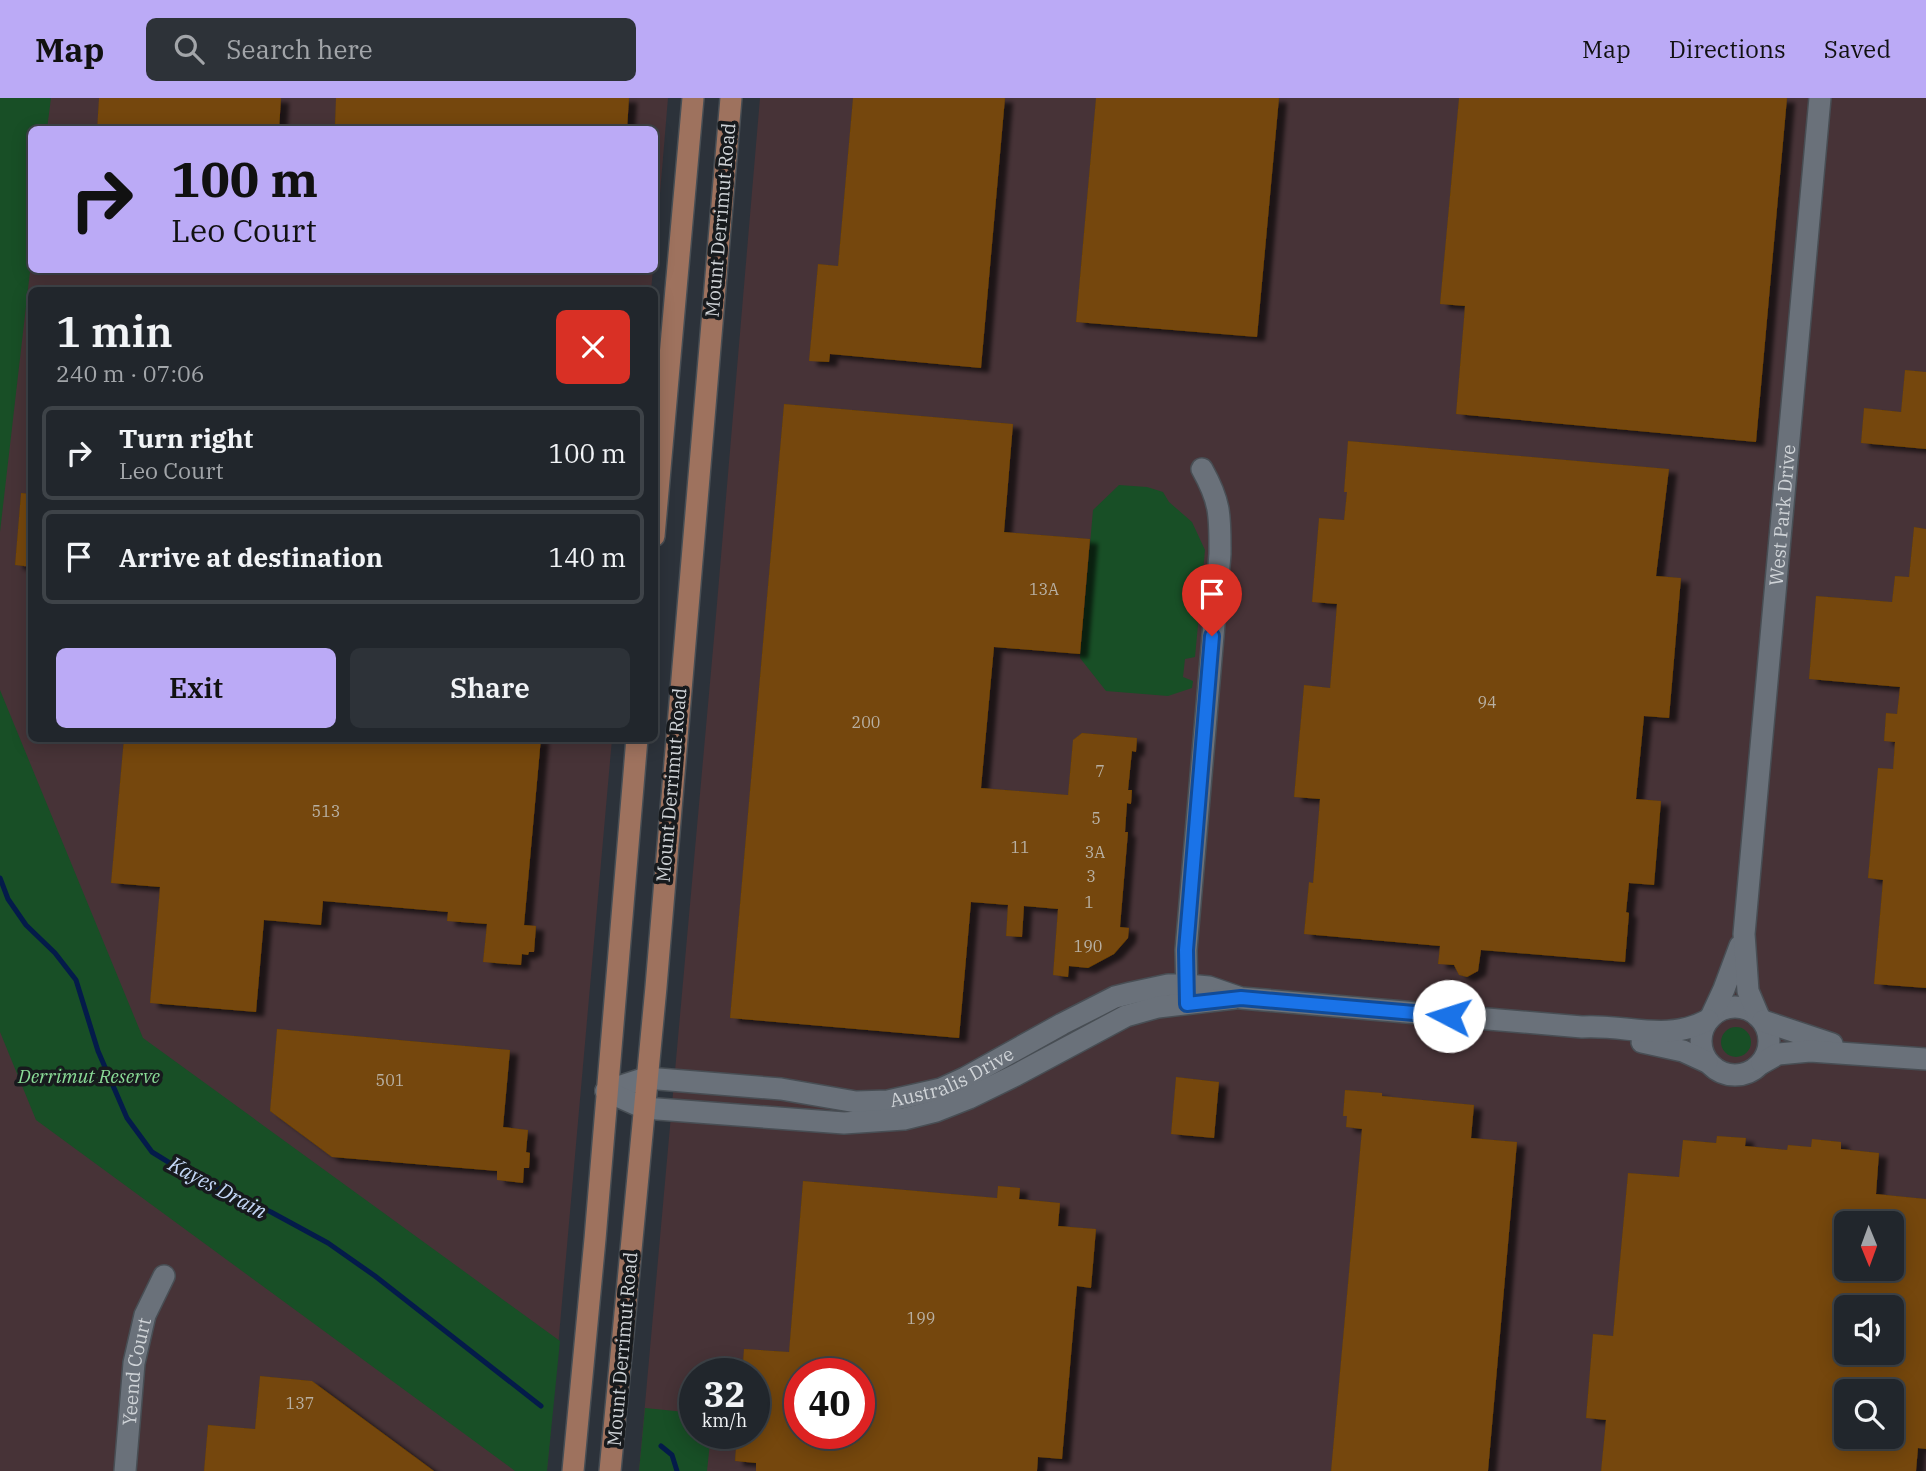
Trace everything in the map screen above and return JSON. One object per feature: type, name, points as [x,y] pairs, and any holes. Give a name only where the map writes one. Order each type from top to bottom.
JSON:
[{"type":"main road","name":"Mount Derrimut Road","points":[[658,491],[693,98]]},
{"type":"main road","name":"Mount Derrimut Road","points":[[610,1471],[731,98]]},
{"type":"main road","name":"Mount Derrimut Road","points":[[573,1471],[637,742]]},
{"type":"street","name":"West Park Drive","points":[[1761,1019],[1748,991],[1744,934],[1820,98]]},
{"type":"street","points":[[1187,994],[1186,950],[1220,554],[1219,507],[1215,493],[1202,470]]},
{"type":"street","name":"West Park Drive","points":[[1709,1018],[1731,973],[1744,934]]},
{"type":"street","name":"Australis Drive","points":[[646,1078],[780,1090],[856,1102],[888,1101],[941,1089],[1115,997],[1150,988],[1187,994],[1582,1027],[1612,1026],[1663,1033],[1684,1030],[1709,1018]]},
{"type":"street","name":"Australis Drive","points":[[644,1108],[844,1123],[904,1119],[936,1111],[969,1098],[1126,1016],[1158,1007],[1187,994]]},
{"type":"street","points":[[1864,1053],[1820,1041],[1761,1019],[1746,1009],[1731,1007],[1709,1018],[1700,1037],[1701,1050],[1707,1062],[1723,1074],[1734,1076],[1744,1075],[1778,1054],[1791,1051],[1864,1053],[1926,1059]]},
{"type":"street","points":[[1761,1019],[1770,1042],[1762,1063]]},
{"type":"street","name":"Australis Drive","points":[[1582,1027],[1601,1035],[1672,1048],[1707,1062]]},
{"type":"street","points":[[607,1091],[646,1078]]},
{"type":"street","points":[[607,1091],[644,1108]]},
{"type":"street","name":"Yeend Court","points":[[125,1471],[134,1363],[145,1315],[164,1276]]},
{"type":"shaded area","points":[[0,98],[668,98],[658,217],[658,126],[28,126],[28,273],[653,273],[651,287],[28,287],[28,742],[612,742],[547,1471],[0,1471]]},
{"type":"shaded area","points":[[760,98],[1926,98],[1926,1471],[639,1471]]},
{"type":"green space","points":[[0,98],[51,98],[47,126],[28,126],[30,273],[0,532]]},
{"type":"green space","points":[[1119,485],[1147,487],[1163,492],[1169,502],[1192,522],[1205,550],[1195,657],[1185,659],[1183,677],[1193,681],[1192,688],[1168,696],[1106,691],[1080,658],[1093,510]]},
{"type":"green space","name":"Derrimut Reserve","points":[[0,690],[143,1038],[560,1341],[547,1471],[515,1471],[36,1120],[0,1032]]},
{"type":"green space","points":[[1736,1027],[1742,1028],[1750,1036],[1750,1048],[1742,1056],[1736,1057],[1730,1056],[1722,1048],[1721,1042],[1722,1036],[1730,1028]]},
{"type":"green space","points":[[645,1408],[679,1411],[679,1449],[709,1449],[707,1471],[639,1471]]},
{"type":"building","points":[[99,98],[281,98],[279,126],[97,126]]},
{"type":"building","points":[[336,98],[629,98],[627,126],[335,124]]},
{"type":"building","points":[[853,98],[1005,98],[981,368],[830,354],[829,362],[809,361],[818,264],[838,266]]},
{"type":"building","points":[[1096,98],[1279,98],[1257,337],[1076,322]]},
{"type":"building","points":[[1459,98],[1787,98],[1756,442],[1456,414],[1465,306],[1440,304]]},
{"type":"building","points":[[1905,370],[1926,372],[1926,449],[1861,443],[1864,408],[1901,412]]},
{"type":"building","points":[[784,404],[1013,424],[1004,532],[1090,539],[1080,654],[994,647],[981,788],[1068,795],[1073,740],[1082,733],[1137,738],[1136,752],[1132,751],[1128,790],[1132,790],[1131,804],[1127,803],[1125,832],[1128,832],[1120,927],[1129,928],[1128,938],[1114,954],[1088,968],[1069,966],[1068,977],[1053,975],[1058,909],[1024,906],[1022,937],[1006,936],[1008,905],[971,902],[959,1038],[730,1018]]},
{"type":"building","points":[[1348,441],[1669,469],[1656,576],[1681,578],[1669,718],[1644,716],[1636,799],[1661,801],[1654,885],[1629,883],[1625,962],[1481,950],[1478,971],[1467,977],[1459,975],[1454,965],[1438,964],[1440,946],[1304,934],[1309,882],[1313,883],[1320,799],[1294,797],[1304,685],[1330,688],[1337,604],[1312,602],[1319,518],[1344,520]]},
{"type":"building","points":[[21,493],[28,494],[28,567],[15,565]]},
{"type":"building","points":[[1914,527],[1926,529],[1926,988],[1874,984],[1883,880],[1868,878],[1878,768],[1893,769],[1895,742],[1884,741],[1886,713],[1897,714],[1900,687],[1809,679],[1816,596],[1892,602],[1895,576],[1909,577]]},
{"type":"building","points":[[124,742],[541,742],[524,925],[536,926],[534,952],[522,954],[521,965],[483,962],[487,924],[447,921],[448,912],[323,901],[321,925],[264,920],[256,1012],[150,1003],[160,887],[111,883]]},
{"type":"building","points":[[277,1029],[510,1050],[503,1127],[528,1130],[526,1152],[530,1153],[529,1168],[524,1168],[523,1183],[497,1180],[497,1171],[332,1157],[270,1111]]},
{"type":"building","points":[[1176,1077],[1219,1082],[1214,1138],[1171,1134]]},
{"type":"building","points":[[1345,1090],[1474,1105],[1471,1138],[1517,1142],[1488,1471],[1331,1471],[1362,1129],[1346,1127],[1347,1116],[1343,1116]]},
{"type":"building","points":[[1717,1136],[1746,1138],[1745,1146],[1787,1150],[1788,1145],[1811,1147],[1812,1139],[1841,1142],[1841,1149],[1879,1153],[1876,1194],[1926,1199],[1926,1449],[1918,1448],[1916,1471],[1601,1471],[1606,1420],[1586,1418],[1593,1334],[1613,1336],[1628,1173],[1679,1177],[1683,1140],[1716,1143]]},
{"type":"building","points":[[803,1181],[997,1198],[998,1186],[1020,1188],[1019,1199],[1060,1203],[1058,1226],[1096,1229],[1091,1288],[1077,1286],[1062,1459],[1038,1457],[1037,1471],[756,1471],[756,1463],[735,1461],[736,1449],[770,1449],[770,1358],[743,1358],[744,1349],[789,1352]]},
{"type":"building","points":[[260,1376],[312,1381],[434,1471],[204,1471],[208,1425],[255,1429]]},
{"type":"waterway","name":"Kayes Drain","points":[[0,878],[8,899],[26,925],[55,953],[76,980],[98,1051],[127,1118],[152,1152],[186,1173],[271,1212],[328,1243],[375,1276],[541,1406]]},
{"type":"waterway","name":"Kayes Drain","points":[[661,1446],[672,1455],[677,1471]]},
{"type":"route","points":[[1212,636],[1186,950],[1187,1004],[1241,998],[1449,1016]]}]
